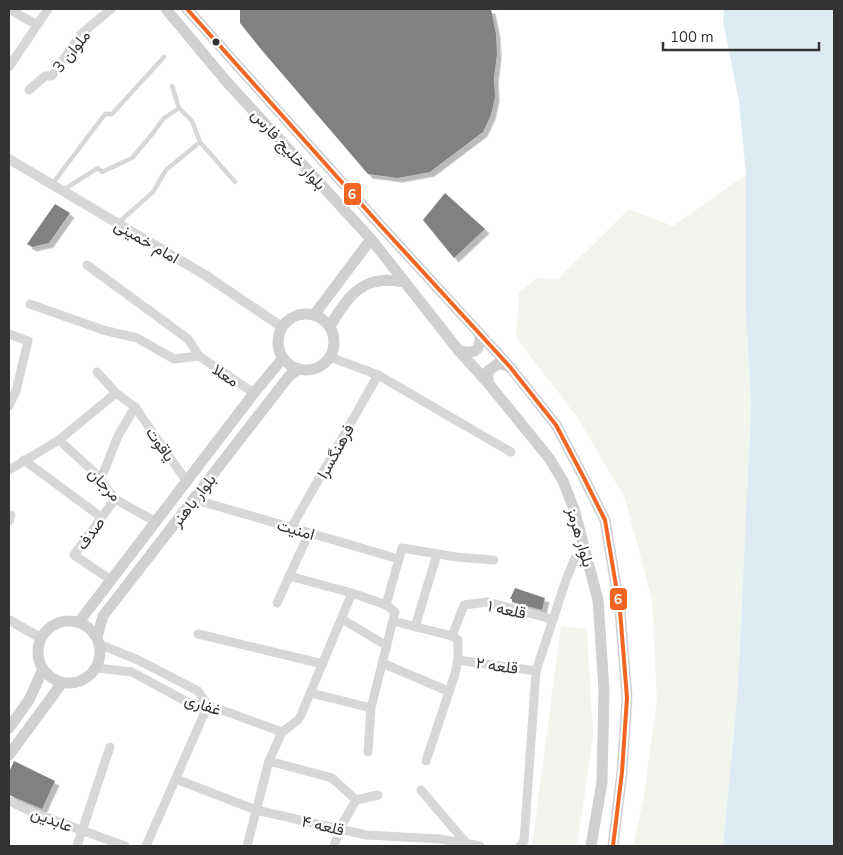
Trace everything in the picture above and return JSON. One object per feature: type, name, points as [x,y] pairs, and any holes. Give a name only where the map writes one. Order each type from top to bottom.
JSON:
[{"type":"main road","name":"بلوار خلیج فارس","points":[[166,9],[226,81],[371,239],[405,282]]},
{"type":"main road","name":"بلوار خلیج فارس","points":[[187,9],[381,226]]},
{"type":"main road","name":"بلوار هرمز","points":[[381,226],[510,368],[556,425],[606,520],[620,610],[627,698],[622,772],[613,846]]},
{"type":"main road","points":[[314,315],[371,239]]},
{"type":"main road","points":[[330,326],[342,306],[362,286],[378,280],[405,282]]},
{"type":"main road","name":"بلوار هرمز","points":[[405,282],[459,351],[488,383],[549,458],[563,481],[574,509],[598,600],[604,690],[602,782],[592,846]]},
{"type":"main road","points":[[299,314],[314,315],[330,326],[334,342],[330,357],[326,362],[313,369],[299,369],[290,365],[283,358],[278,343],[282,327],[292,317],[299,314]]},
{"type":"main road","points":[[459,351],[471,353],[477,350],[481,343],[480,334]]},
{"type":"main road","name":"بلوار باهنر","points":[[78,622],[283,358]]},
{"type":"main road","points":[[488,383],[488,371],[493,366],[499,363],[510,368]]},
{"type":"main road","name":"بلوار باهنر","points":[[98,640],[103,616],[289,376],[299,369]]},
{"type":"main road","points":[[61,622],[78,622],[92,631],[98,640],[101,652],[97,668],[86,679],[70,684],[62,683],[55,680],[43,669],[38,654],[41,638],[53,625],[61,622]]},
{"type":"main road","points":[[9,728],[29,700],[43,669]]},
{"type":"main road","points":[[9,755],[62,683]]},
{"type":"street","points":[[9,9],[36,25]]},
{"type":"street","points":[[9,67],[48,9]]},
{"type":"street","name":"ملوان 3","points":[[29,90],[45,76],[52,76],[81,34],[111,9]]},
{"type":"street","name":"امام خمینی","points":[[9,160],[205,275],[282,327]]},
{"type":"street","name":"معلا","points":[[88,265],[188,339],[199,356],[254,393]]},
{"type":"street","points":[[30,304],[103,330],[137,338],[174,359],[199,356]]},
{"type":"street","points":[[9,334],[28,342],[16,391],[9,406]]},
{"type":"street","points":[[330,357],[378,375],[511,452]]},
{"type":"street","name":"یاقوت","points":[[97,372],[116,393],[135,407],[187,482]]},
{"type":"street","name":"فرهنگسرا","points":[[291,528],[378,375]]},
{"type":"street","points":[[9,470],[59,440],[116,393]]},
{"type":"street","points":[[100,481],[118,436],[135,407]]},
{"type":"street","name":"مرجان","points":[[59,440],[93,471],[115,499],[156,522]]},
{"type":"street","points":[[24,460],[101,517]]},
{"type":"street","name":"صدف","points":[[112,580],[74,555],[115,499]]},
{"type":"street","name":"امنیت","points":[[193,499],[399,559]]},
{"type":"street","points":[[276,603],[309,533]]},
{"type":"street","points":[[386,605],[400,562],[402,548],[494,560]]},
{"type":"street","points":[[520,846],[524,841],[536,670],[552,619],[575,558],[586,551]]},
{"type":"street","points":[[415,627],[437,554]]},
{"type":"street","points":[[289,576],[352,593],[386,605],[395,612],[371,708],[368,752]]},
{"type":"street","points":[[247,846],[269,761],[282,732],[302,715],[352,593]]},
{"type":"street","name":"قلعه ۱","points":[[452,636],[464,605],[487,602],[552,619]]},
{"type":"street","points":[[342,619],[387,646]]},
{"type":"street","points":[[9,620],[41,638]]},
{"type":"street","points":[[393,621],[452,636],[458,640],[458,660],[455,674],[426,761]]},
{"type":"street","points":[[198,634],[323,664]]},
{"type":"street","points":[[98,640],[198,691],[208,705],[146,846]]},
{"type":"street","name":"قلعه ۲","points":[[458,660],[536,670]]},
{"type":"street","points":[[382,664],[448,691]]},
{"type":"street","name":"غفاری","points":[[97,668],[132,672],[191,704],[208,705],[282,732]]},
{"type":"street","points":[[311,692],[371,708]]},
{"type":"street","points":[[77,846],[110,747]]},
{"type":"street","points":[[269,761],[332,778],[356,800]]},
{"type":"street","name":"قلعه ۴","points":[[176,779],[256,810],[366,835],[406,839],[440,839],[480,846]]},
{"type":"street","points":[[420,790],[466,844]]},
{"type":"street","points":[[334,846],[340,828],[356,800],[378,795]]},
{"type":"street","name":"عابدین","points":[[9,801],[32,812],[125,846]]},
{"type":"lane","points":[[52,184],[105,114],[112,114],[164,57]]},
{"type":"lane","points":[[172,86],[179,108],[192,121],[200,142],[235,182]]},
{"type":"lane","points":[[62,190],[98,168],[102,172],[132,158],[163,119],[179,108]]},
{"type":"lane","points":[[117,224],[153,192],[166,170],[200,142]]},
{"type":"shaded area","points":[[724,9],[834,9],[834,846],[723,846],[738,688],[751,407],[746,312],[746,175],[739,101],[723,21]]},
{"type":"shaded area","points":[[746,175],[746,312],[751,407],[738,688],[723,846],[633,846],[643,801],[657,702],[652,600],[625,498],[577,417],[516,337],[519,293],[537,278],[558,279],[629,209],[673,226]]},
{"type":"shaded area","points":[[561,626],[587,629],[593,737],[577,846],[532,846]]},
{"type":"building","points":[[240,9],[491,9],[496,34],[497,54],[494,78],[495,97],[491,115],[483,132],[430,172],[398,178],[368,174],[240,23]]},
{"type":"building","points":[[445,193],[485,229],[454,258],[423,220]]},
{"type":"building","points":[[55,204],[70,213],[49,243],[32,247],[27,244]]},
{"type":"building","points":[[515,588],[545,598],[542,610],[512,602],[512,599],[510,599]]},
{"type":"building","points":[[14,761],[55,781],[42,809],[9,795],[9,772]]},
{"type":"transit line","name":"6","points":[[187,9],[510,367],[556,425],[584,478],[605,520],[620,610],[627,698],[622,772],[613,846]]}]
